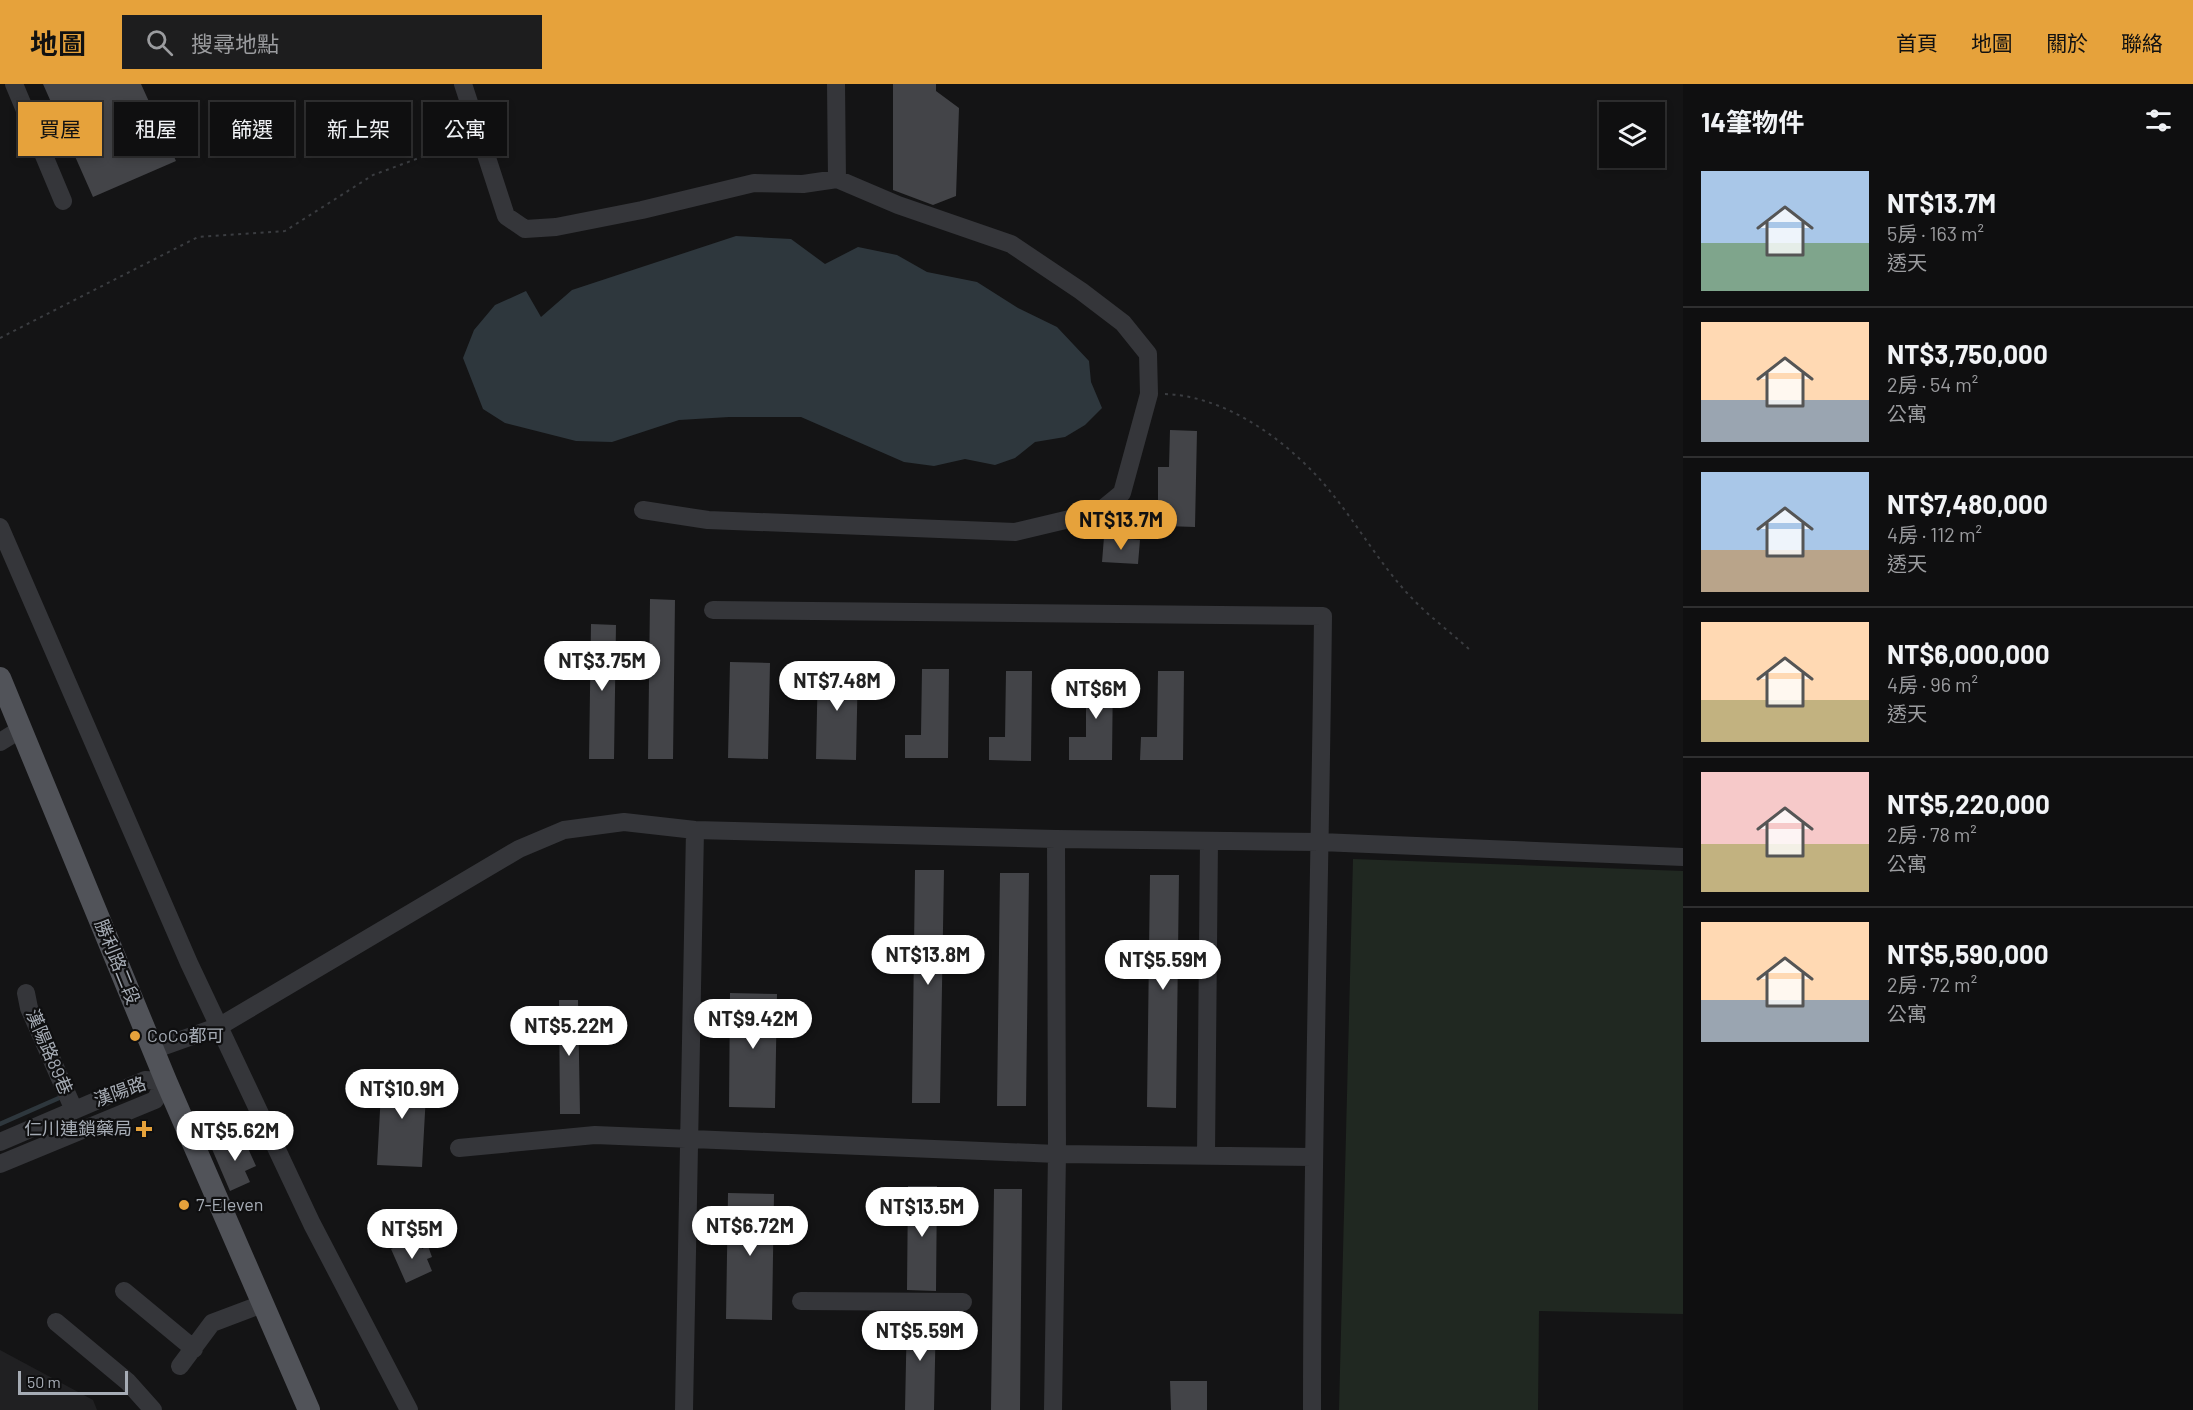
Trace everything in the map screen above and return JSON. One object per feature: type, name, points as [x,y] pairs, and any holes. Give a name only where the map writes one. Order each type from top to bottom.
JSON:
[{"type":"main road","name":"勝利路二段","points":[[0,678],[153,1050],[309,1410]]},
{"type":"street","points":[[14,84],[63,201]]},
{"type":"street","points":[[463,84],[469,102]]},
{"type":"street","points":[[836,84],[837,179]]},
{"type":"street","points":[[486,156],[506,216],[525,229],[556,227],[642,210],[754,183],[803,184],[837,179],[898,205],[1011,244],[1081,291],[1123,323],[1148,354],[1149,394],[1122,492],[1099,512],[1015,532],[708,520],[643,510]]},
{"type":"street","points":[[0,527],[189,963],[312,1224],[409,1410]]},
{"type":"street","points":[[713,610],[1323,616],[1312,1157],[1312,1410]]},
{"type":"street","points":[[0,741],[21,729]]},
{"type":"street","points":[[153,1050],[220,1026],[528,845],[564,830],[624,822],[695,830],[1056,839],[1320,842],[1683,857]]},
{"type":"street","points":[[684,1410],[695,830]]},
{"type":"street","points":[[1053,1410],[1056,839]]},
{"type":"street","points":[[1206,1155],[1209,841]]},
{"type":"street","name":"漢陽路89巷","points":[[26,993],[29,1008],[74,1110]]},
{"type":"street","name":"漢陽路","points":[[0,1142],[145,1080],[166,1080],[155,1100],[0,1164]]},
{"type":"street","points":[[459,1148],[595,1135],[1056,1154],[1312,1157]]},
{"type":"street","points":[[124,1291],[194,1349]]},
{"type":"street","points":[[801,1301],[963,1302]]},
{"type":"street","points":[[180,1366],[212,1323],[262,1304]]},
{"type":"street","points":[[56,1322],[128,1382],[153,1410]]},
{"type":"path","points":[[0,338],[198,237],[285,231],[373,175],[425,156]]},
{"type":"path","points":[[1149,394],[1191,395],[1236,413],[1282,445],[1315,474],[1408,595],[1469,649]]},
{"type":"shaded area","points":[[736,236],[791,239],[825,264],[858,247],[897,255],[927,272],[977,282],[1018,308],[1057,327],[1089,361],[1091,382],[1102,408],[1085,425],[1065,437],[1035,442],[1015,458],[995,465],[965,459],[934,466],[904,462],[801,417],[679,420],[612,442],[576,441],[505,423],[483,409],[463,358],[474,330],[495,305],[526,291],[541,317],[572,290]]},
{"type":"shaded area","points":[[1353,859],[1683,871],[1683,1314],[1539,1311],[1538,1410],[1339,1410]]},
{"type":"shaded area","points":[[0,1350],[93,1400],[97,1410],[0,1410]]},
{"type":"building","points":[[43,84],[141,84],[149,102],[114,102],[114,156],[174,156],[176,161],[93,197],[75,156],[102,156],[102,102],[51,102]]},
{"type":"building","points":[[893,84],[936,84],[936,91],[959,108],[956,196],[933,205],[893,190]]},
{"type":"building","points":[[1170,430],[1197,431],[1195,527],[1166,526],[1166,510],[1158,510],[1158,467],[1169,467]]},
{"type":"building","points":[[1104,537],[1140,540],[1138,564],[1102,562]]},
{"type":"building","points":[[650,599],[675,600],[673,759],[648,759]]},
{"type":"building","points":[[591,624],[616,625],[614,759],[589,759]]},
{"type":"building","points":[[730,662],[770,663],[768,759],[728,758]]},
{"type":"building","points":[[818,663],[858,664],[856,760],[816,759]]},
{"type":"building","points":[[922,669],[949,669],[948,758],[905,758],[905,735],[921,735]]},
{"type":"building","points":[[1006,671],[1032,671],[1031,761],[989,760],[989,737],[1005,737]]},
{"type":"building","points":[[1086,671],[1113,671],[1112,760],[1069,760],[1069,737],[1086,737]]},
{"type":"building","points":[[1158,671],[1184,671],[1183,760],[1140,760],[1141,737],[1157,737]]},
{"type":"building","points":[[915,870],[944,870],[940,1103],[912,1103]]},
{"type":"building","points":[[1000,873],[1029,873],[1026,1106],[997,1106]]},
{"type":"building","points":[[1150,875],[1179,875],[1176,1108],[1147,1107]]},
{"type":"building","points":[[730,993],[777,994],[775,1108],[729,1107]]},
{"type":"building","points":[[559,1000],[578,1000],[580,1114],[560,1114]]},
{"type":"building","points":[[382,1074],[427,1076],[422,1167],[377,1165]]},
{"type":"building","points":[[242,1135],[256,1166],[245,1171],[250,1182],[230,1191],[212,1149]]},
{"type":"building","points":[[908,1186],[937,1186],[936,1291],[907,1290]]},
{"type":"building","points":[[994,1189],[1022,1189],[1020,1410],[991,1410]]},
{"type":"building","points":[[728,1193],[774,1194],[772,1320],[726,1319]]},
{"type":"building","points":[[417,1237],[422,1249],[428,1246],[432,1257],[427,1259],[432,1271],[406,1283],[391,1249]]},
{"type":"building","points":[[907,1313],[936,1313],[934,1410],[905,1410]]},
{"type":"building","points":[[1170,1381],[1207,1381],[1207,1410],[1171,1410]]},
{"type":"waterway","points":[[0,1124],[59,1098]]},
{"type":"place","name":"CoCo都可","points":[[135,1036]]},
{"type":"place","name":"仁川連鎖藥局","points":[[144,1129]]},
{"type":"place","name":"7-Eleven","points":[[184,1205]]}]
